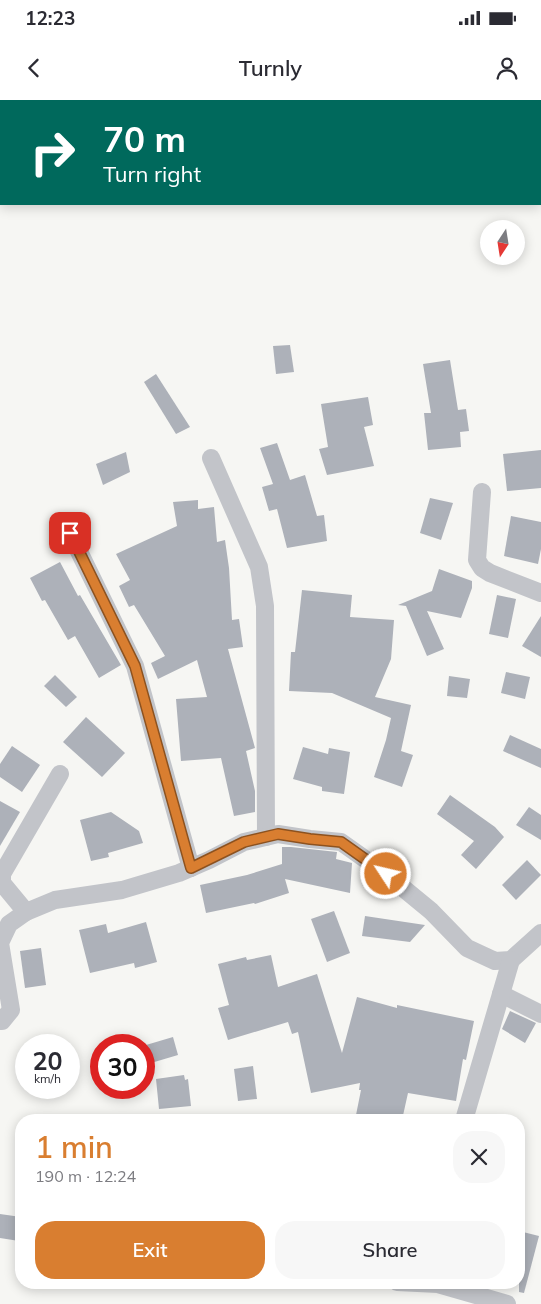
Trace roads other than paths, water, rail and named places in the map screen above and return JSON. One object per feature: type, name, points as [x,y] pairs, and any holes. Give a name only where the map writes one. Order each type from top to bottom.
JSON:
[{"type":"street","points":[[211,458],[259,567],[265,606],[266,837]]},
{"type":"street","points":[[482,492],[477,560],[482,568],[490,573],[541,593]]},
{"type":"street","points":[[70,533],[135,666],[191,868]]},
{"type":"street","points":[[26,912],[2,883],[2,874],[60,774]]},
{"type":"street","points":[[0,1021],[11,1010],[0,942],[9,924],[26,912],[55,900],[122,890],[179,873],[244,842],[278,834],[341,842],[386,874],[431,911],[467,948],[495,961],[511,960]]},
{"type":"street","points":[[466,1114],[511,960],[541,933]]},
{"type":"street","points":[[501,994],[541,1014]]},
{"type":"street","points":[[456,1289],[508,1304]]}]
